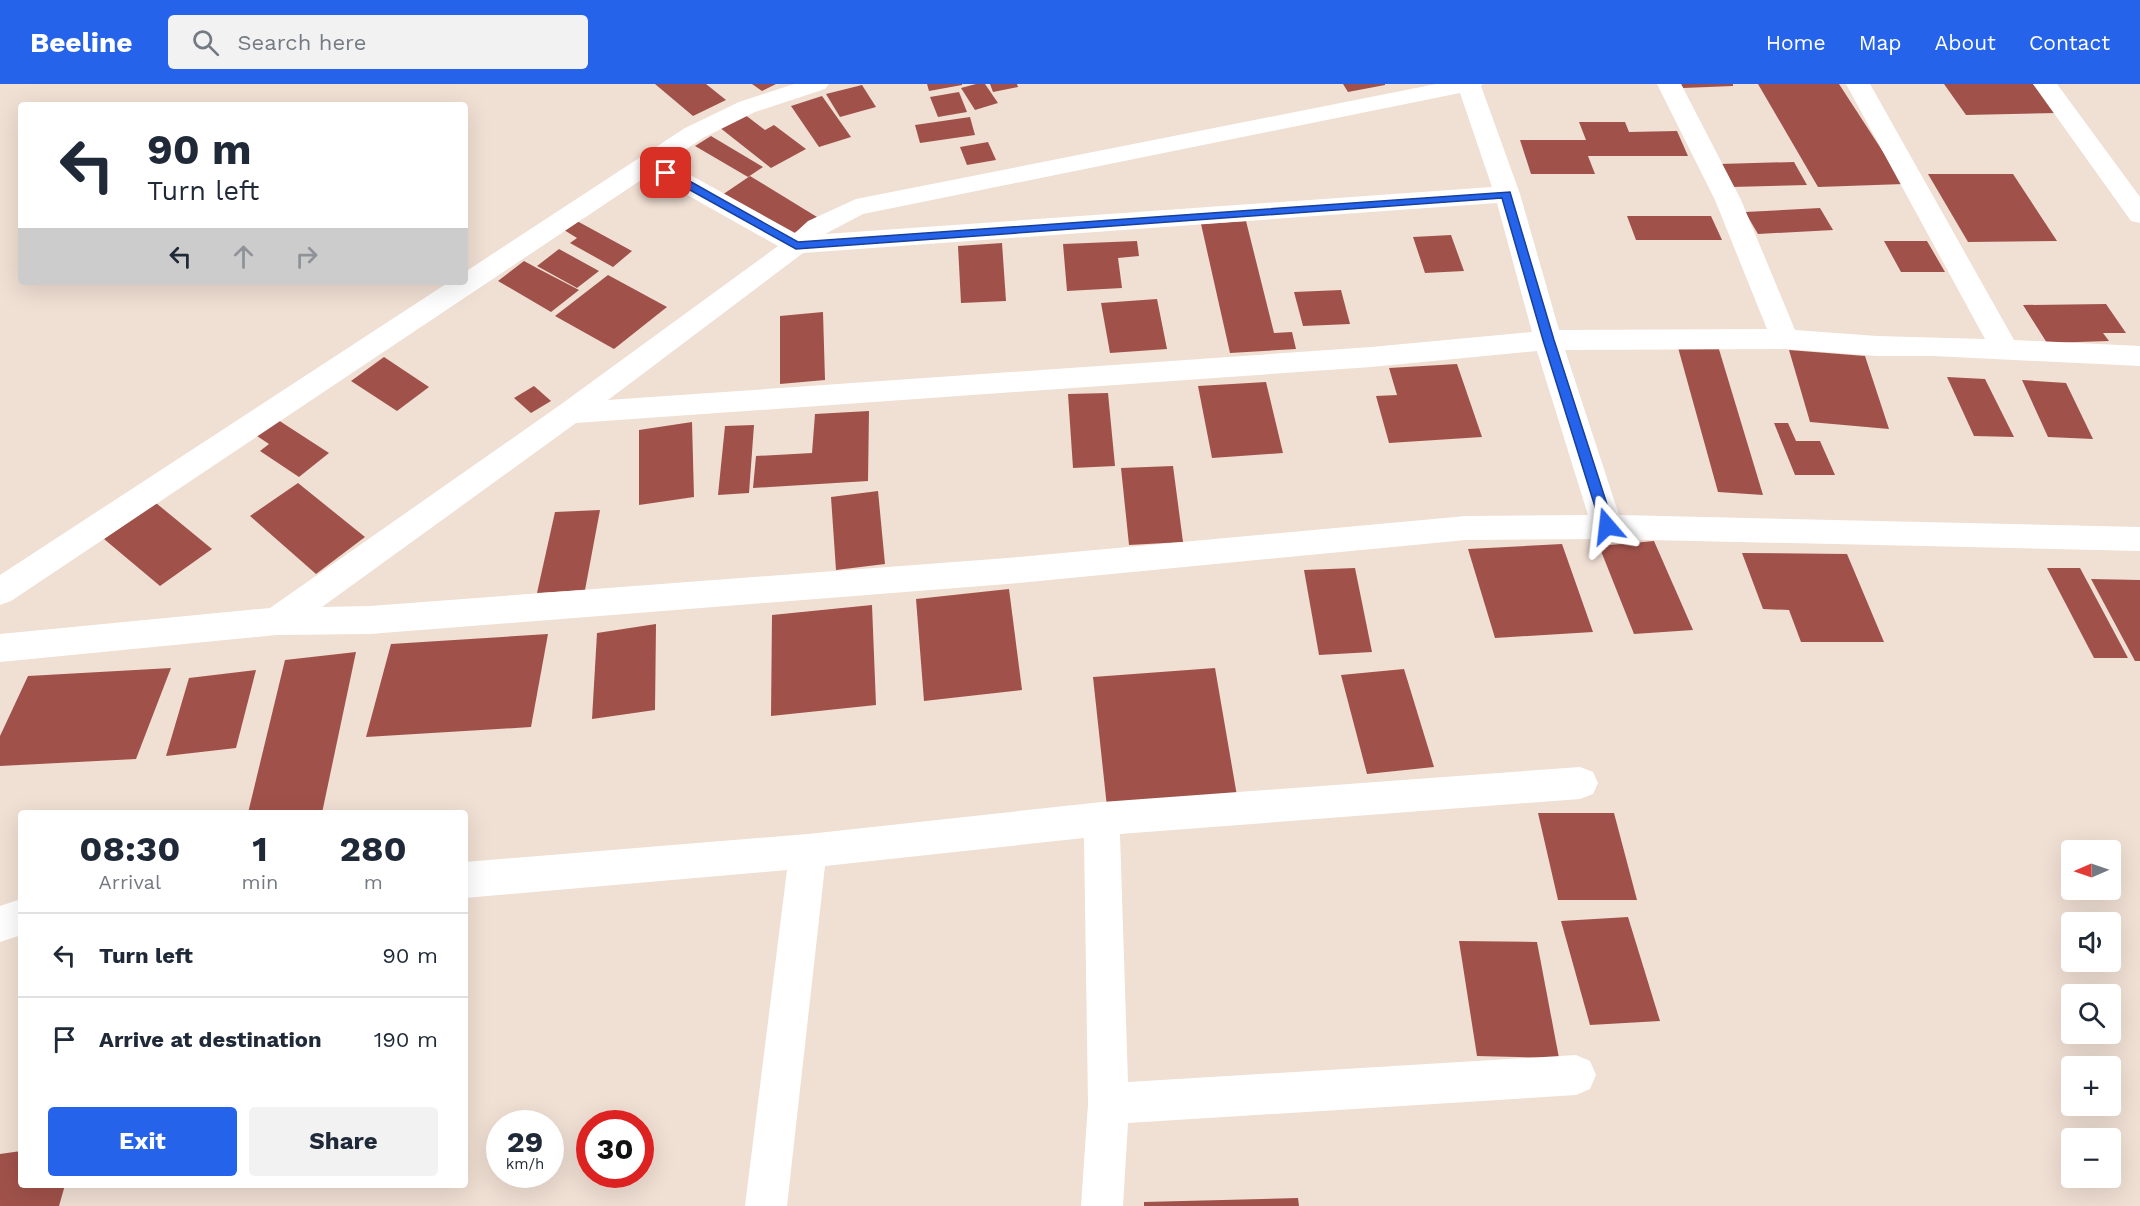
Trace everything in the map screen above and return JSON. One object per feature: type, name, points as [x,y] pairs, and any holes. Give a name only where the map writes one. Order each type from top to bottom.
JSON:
[{"type":"street","points":[[468,281],[694,133],[747,107],[818,84]]},
{"type":"street","points":[[277,621],[570,413],[817,227],[856,207],[1470,84],[1507,194],[1548,340],[1607,526]]},
{"type":"street","points":[[1669,84],[1728,201],[1785,339]]},
{"type":"street","points":[[1858,84],[2005,349]]},
{"type":"street","points":[[2045,84],[2140,215]]},
{"type":"street","points":[[648,162],[796,245],[1507,194]]},
{"type":"street","points":[[0,592],[463,285]]},
{"type":"street","points":[[570,413],[1371,357],[1548,340],[1785,339],[1877,346],[2005,349],[2140,356]]},
{"type":"street","points":[[0,648],[277,621],[370,620],[1007,571],[1466,528],[1607,526],[2140,539]]},
{"type":"street","points":[[468,880],[808,851],[1102,819],[1580,783]]},
{"type":"street","points":[[1102,819],[1108,1104],[1102,1206]]},
{"type":"street","points":[[766,1206],[808,851]]},
{"type":"street","points":[[0,924],[18,918]]},
{"type":"street","points":[[1108,1104],[1576,1075]]},
{"type":"building","points":[[655,84],[706,84],[726,100],[693,116]]},
{"type":"building","points":[[752,84],[776,84],[762,91]]},
{"type":"building","points":[[927,84],[962,84],[962,85],[929,91]]},
{"type":"building","points":[[985,84],[998,103],[975,110],[961,88]]},
{"type":"building","points":[[990,84],[1017,84],[1018,87],[993,92]]},
{"type":"building","points":[[1343,84],[1385,84],[1385,85],[1348,92]]},
{"type":"building","points":[[1681,84],[1733,84],[1733,86],[1683,88]]},
{"type":"building","points":[[1758,84],[1839,84],[1904,184],[1818,187]]},
{"type":"building","points":[[1944,84],[2033,84],[2056,113],[1966,115]]},
{"type":"building","points":[[862,85],[876,107],[840,117],[826,94]]},
{"type":"building","points":[[959,92],[967,112],[938,117],[930,97]]},
{"type":"building","points":[[822,96],[851,137],[819,147],[791,106]]},
{"type":"building","points":[[744,114],[765,130],[774,125],[806,149],[771,168],[719,127]]},
{"type":"building","points":[[970,117],[975,135],[920,143],[915,125]]},
{"type":"building","points":[[1579,122],[1625,122],[1629,132],[1677,131],[1688,156],[1588,156],[1595,174],[1531,174],[1520,140],[1586,140]]},
{"type":"building","points":[[711,136],[763,167],[748,177],[695,146]]},
{"type":"building","points":[[988,142],[996,160],[967,165],[960,147]]},
{"type":"building","points":[[1794,162],[1807,185],[1731,187],[1719,164]]},
{"type":"building","points":[[1928,174],[2013,174],[2057,241],[1968,242]]},
{"type":"building","points":[[750,176],[817,217],[789,237],[722,195]]},
{"type":"building","points":[[1820,208],[1833,230],[1758,234],[1745,212]]},
{"type":"building","points":[[1627,216],[1711,216],[1722,240],[1636,240]]},
{"type":"building","points":[[577,221],[632,251],[613,267],[570,243],[577,238],[564,230]]},
{"type":"building","points":[[1246,221],[1274,333],[1292,332],[1296,349],[1230,353],[1201,224]]},
{"type":"building","points":[[1451,235],[1464,271],[1425,273],[1413,237]]},
{"type":"building","points":[[1137,241],[1139,256],[1118,258],[1122,288],[1067,291],[1063,244]]},
{"type":"building","points":[[1884,241],[1927,241],[1945,272],[1901,272]]},
{"type":"building","points":[[1002,243],[1006,301],[961,303],[958,246]]},
{"type":"building","points":[[559,249],[599,271],[577,288],[537,266]]},
{"type":"building","points":[[524,261],[579,290],[551,312],[498,281]]},
{"type":"building","points":[[608,275],[667,307],[614,349],[555,316]]},
{"type":"building","points":[[1341,290],[1350,324],[1303,326],[1294,292]]},
{"type":"building","points":[[1157,299],[1167,349],[1110,353],[1101,303]]},
{"type":"building","points":[[2106,304],[2126,333],[2103,333],[2109,341],[2047,343],[2023,305]]},
{"type":"building","points":[[823,312],[825,380],[780,384],[780,316]]},
{"type":"building","points":[[1677,344],[1718,346],[1763,495],[1718,492]]},
{"type":"building","points":[[1789,350],[1865,356],[1889,429],[1810,422]]},
{"type":"building","points":[[384,357],[429,387],[397,411],[351,381]]},
{"type":"building","points":[[1457,364],[1482,437],[1389,443],[1376,396],[1397,395],[1389,368]]},
{"type":"building","points":[[1947,377],[1985,379],[2014,437],[1974,436]]},
{"type":"building","points":[[2022,380],[2066,383],[2093,439],[2048,437]]},
{"type":"building","points":[[1266,382],[1283,453],[1212,458],[1198,386]]},
{"type":"building","points":[[534,386],[551,401],[531,413],[514,398]]},
{"type":"building","points":[[1108,393],[1115,466],[1073,468],[1068,394]]},
{"type":"building","points":[[869,411],[868,481],[753,488],[756,456],[812,453],[815,414]]},
{"type":"building","points":[[275,418],[329,453],[299,477],[260,451],[269,444],[254,434]]},
{"type":"building","points":[[692,422],[694,497],[639,505],[639,430]]},
{"type":"building","points":[[1774,423],[1788,423],[1796,441],[1820,441],[1835,475],[1795,475]]},
{"type":"building","points":[[754,425],[749,493],[718,495],[725,426]]},
{"type":"building","points":[[1173,466],[1183,542],[1129,545],[1121,468]]},
{"type":"building","points":[[298,483],[365,537],[316,574],[250,516]]},
{"type":"building","points":[[878,491],[885,564],[836,570],[831,497]]},
{"type":"building","points":[[156,503],[212,549],[160,586],[104,539]]},
{"type":"building","points":[[600,510],[585,590],[537,593],[555,512]]},
{"type":"building","points":[[1654,541],[1693,630],[1634,634],[1599,546]]},
{"type":"building","points":[[1562,544],[1593,632],[1495,638],[1468,549]]},
{"type":"building","points":[[1742,553],[1847,554],[1884,642],[1801,642],[1789,610],[1763,609]]},
{"type":"building","points":[[1355,568],[1372,652],[1319,655],[1304,570]]},
{"type":"building","points":[[2047,568],[2080,568],[2128,658],[2094,658]]},
{"type":"building","points":[[2091,579],[2140,580],[2140,661],[2135,661]]},
{"type":"building","points":[[1009,589],[1022,690],[924,701],[916,599]]},
{"type":"building","points":[[872,605],[876,705],[771,716],[772,615]]},
{"type":"building","points":[[656,624],[655,710],[592,719],[597,633]]},
{"type":"building","points":[[548,634],[531,727],[366,737],[391,644]]},
{"type":"building","points":[[356,652],[323,810],[249,810],[285,660]]},
{"type":"building","points":[[171,668],[136,759],[0,766],[0,736],[28,676]]},
{"type":"building","points":[[1215,668],[1237,796],[1107,807],[1093,677]]},
{"type":"building","points":[[1404,669],[1434,767],[1367,774],[1341,675]]},
{"type":"building","points":[[256,670],[236,748],[166,756],[189,678]]},
{"type":"building","points":[[1538,813],[1614,813],[1637,900],[1558,900]]},
{"type":"building","points":[[1628,917],[1660,1021],[1590,1025],[1561,921]]},
{"type":"building","points":[[1459,941],[1537,942],[1559,1058],[1477,1056]]},
{"type":"building","points":[[18,1151],[18,1188],[64,1188],[59,1206],[0,1206],[0,1154]]},
{"type":"building","points":[[1298,1198],[1299,1206],[1144,1206],[1144,1202]]},
{"type":"route","points":[[666,173],[796,245],[1507,194],[1548,340],[1607,526]]}]
